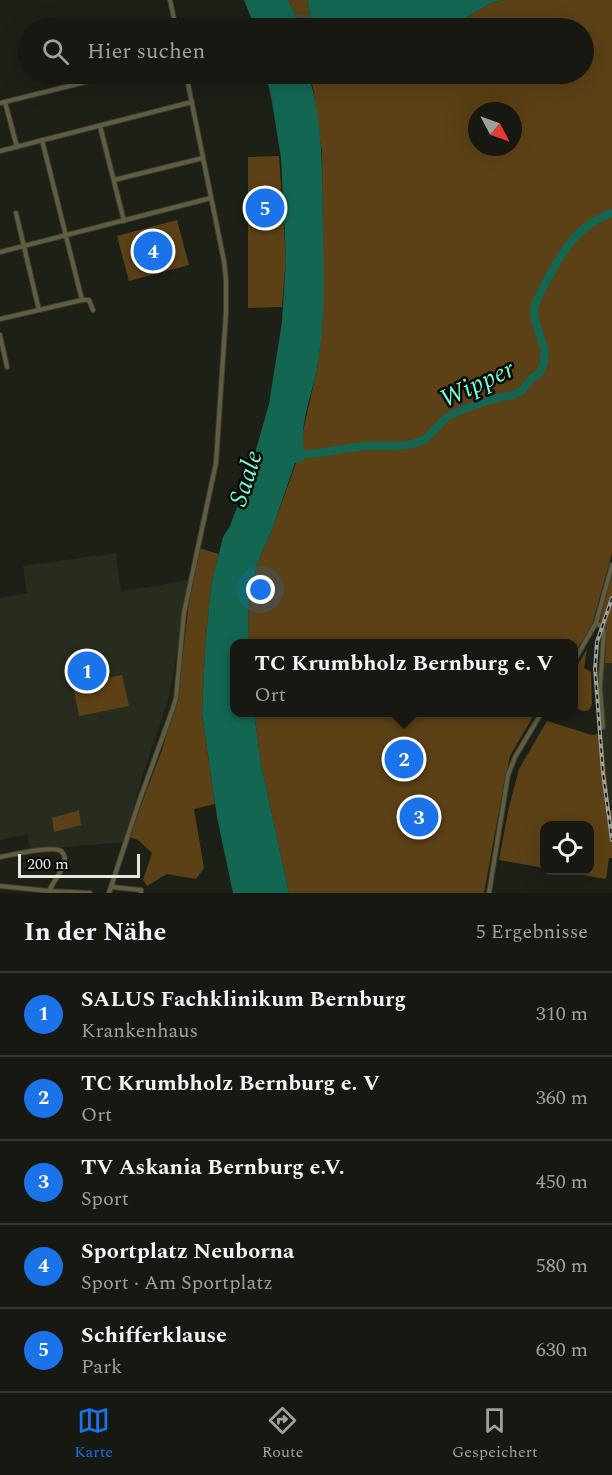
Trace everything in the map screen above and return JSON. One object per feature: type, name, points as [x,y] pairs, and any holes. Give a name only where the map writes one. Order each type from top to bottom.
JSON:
[{"type":"street","points":[[170,0],[174,18]]},
{"type":"street","points":[[17,147],[3,103],[78,84]]},
{"type":"street","points":[[109,893],[174,704],[186,604],[216,463],[226,280],[188,84]]},
{"type":"street","points":[[0,152],[192,102]]},
{"type":"street","points":[[100,126],[124,221]]},
{"type":"street","points":[[42,141],[82,300]]},
{"type":"street","points":[[114,180],[203,158]]},
{"type":"street","points":[[0,252],[211,198]]},
{"type":"street","points":[[16,213],[39,310]]},
{"type":"street","points":[[0,319],[82,300],[90,300],[93,310]]},
{"type":"street","points":[[0,335],[2,358],[7,367]]},
{"type":"street","points":[[578,653],[596,623],[612,565]]},
{"type":"street","points":[[596,623],[604,631],[600,688],[603,727]]},
{"type":"street","points":[[489,893],[508,775],[515,757],[539,717]]},
{"type":"street","points":[[0,857],[46,849],[60,850],[64,855],[64,863],[49,892]]},
{"type":"street","points":[[0,886],[49,892],[90,893]]},
{"type":"street","points":[[112,887],[141,890],[141,893]]},
{"type":"shaded area","points":[[244,0],[288,0],[296,18],[251,18]]},
{"type":"shaded area","points":[[288,0],[307,0],[311,18],[296,17]]},
{"type":"shaded area","points":[[307,0],[504,0],[491,3],[466,18],[311,18]]},
{"type":"shaded area","points":[[504,0],[612,0],[612,553],[591,629],[578,647],[578,639],[249,639],[248,604],[257,564],[303,447],[303,431],[317,370],[322,328],[322,153],[312,84],[594,84],[594,18],[466,18],[491,3]]},
{"type":"shaded area","points":[[268,84],[311,84],[320,130],[323,303],[317,369],[304,424],[303,445],[306,454],[303,461],[295,463],[272,530],[257,564],[248,604],[249,639],[230,639],[230,717],[255,717],[261,764],[289,893],[233,893],[217,817],[202,714],[205,649],[211,586],[223,537],[230,526],[248,477],[269,404],[282,322],[286,258],[281,158]]},
{"type":"shaded area","points":[[279,156],[286,258],[282,307],[248,308],[248,157]]},
{"type":"shaded area","points":[[177,220],[189,265],[129,281],[117,236]]},
{"type":"shaded area","points":[[199,548],[219,554],[211,586],[202,714],[215,804],[194,809],[204,868],[196,879],[167,874],[147,886],[143,880],[152,853],[138,840],[129,837],[162,750],[178,693],[191,586]]},
{"type":"shaded area","points":[[116,553],[121,592],[188,580],[180,640],[168,701],[143,774],[124,842],[31,850],[27,834],[0,840],[0,598],[27,593],[23,566]]},
{"type":"shaded area","points":[[612,570],[612,663],[605,663],[606,629],[600,623],[599,615]]},
{"type":"shaded area","points":[[587,649],[584,668],[591,672],[592,704],[590,709],[584,711],[578,709],[578,664]]},
{"type":"shaded area","points":[[612,663],[612,805],[610,805],[596,664]]},
{"type":"shaded area","points":[[122,675],[129,706],[79,716],[73,685]]},
{"type":"shaded area","points":[[255,717],[533,717],[510,756],[484,893],[289,893],[261,764]]},
{"type":"shaded area","points":[[547,721],[592,735],[602,733],[610,810],[612,810],[612,858],[609,858],[606,879],[582,875],[594,875],[594,821],[540,821],[540,867],[499,860],[519,769]]},
{"type":"shaded area","points":[[79,810],[81,825],[54,832],[52,818]]},
{"type":"waterway","points":[[296,16],[312,17]]},
{"type":"waterway","name":"Wipper","points":[[298,455],[366,446],[410,445],[422,441],[451,415],[474,405],[522,391],[539,373],[544,362],[544,348],[534,313],[540,294],[572,241],[589,225],[612,213]]},
{"type":"railway","points":[[612,598],[597,642],[595,669],[603,773],[612,840]]},
{"type":"place","name":"Schifferklause","points":[[265,208]]},
{"type":"place","name":"Sportplatz Neuborna","points":[[153,251]]},
{"type":"place","name":"SALUS Fachklinikum Bernburg","points":[[87,671]]},
{"type":"place","name":"TC Krumbholz Bernburg e. V","points":[[404,759]]},
{"type":"place","name":"TV Askania Bernburg e.V.","points":[[419,817]]},
{"type":"water label","name":"Saale","points":[[246,478]]}]
